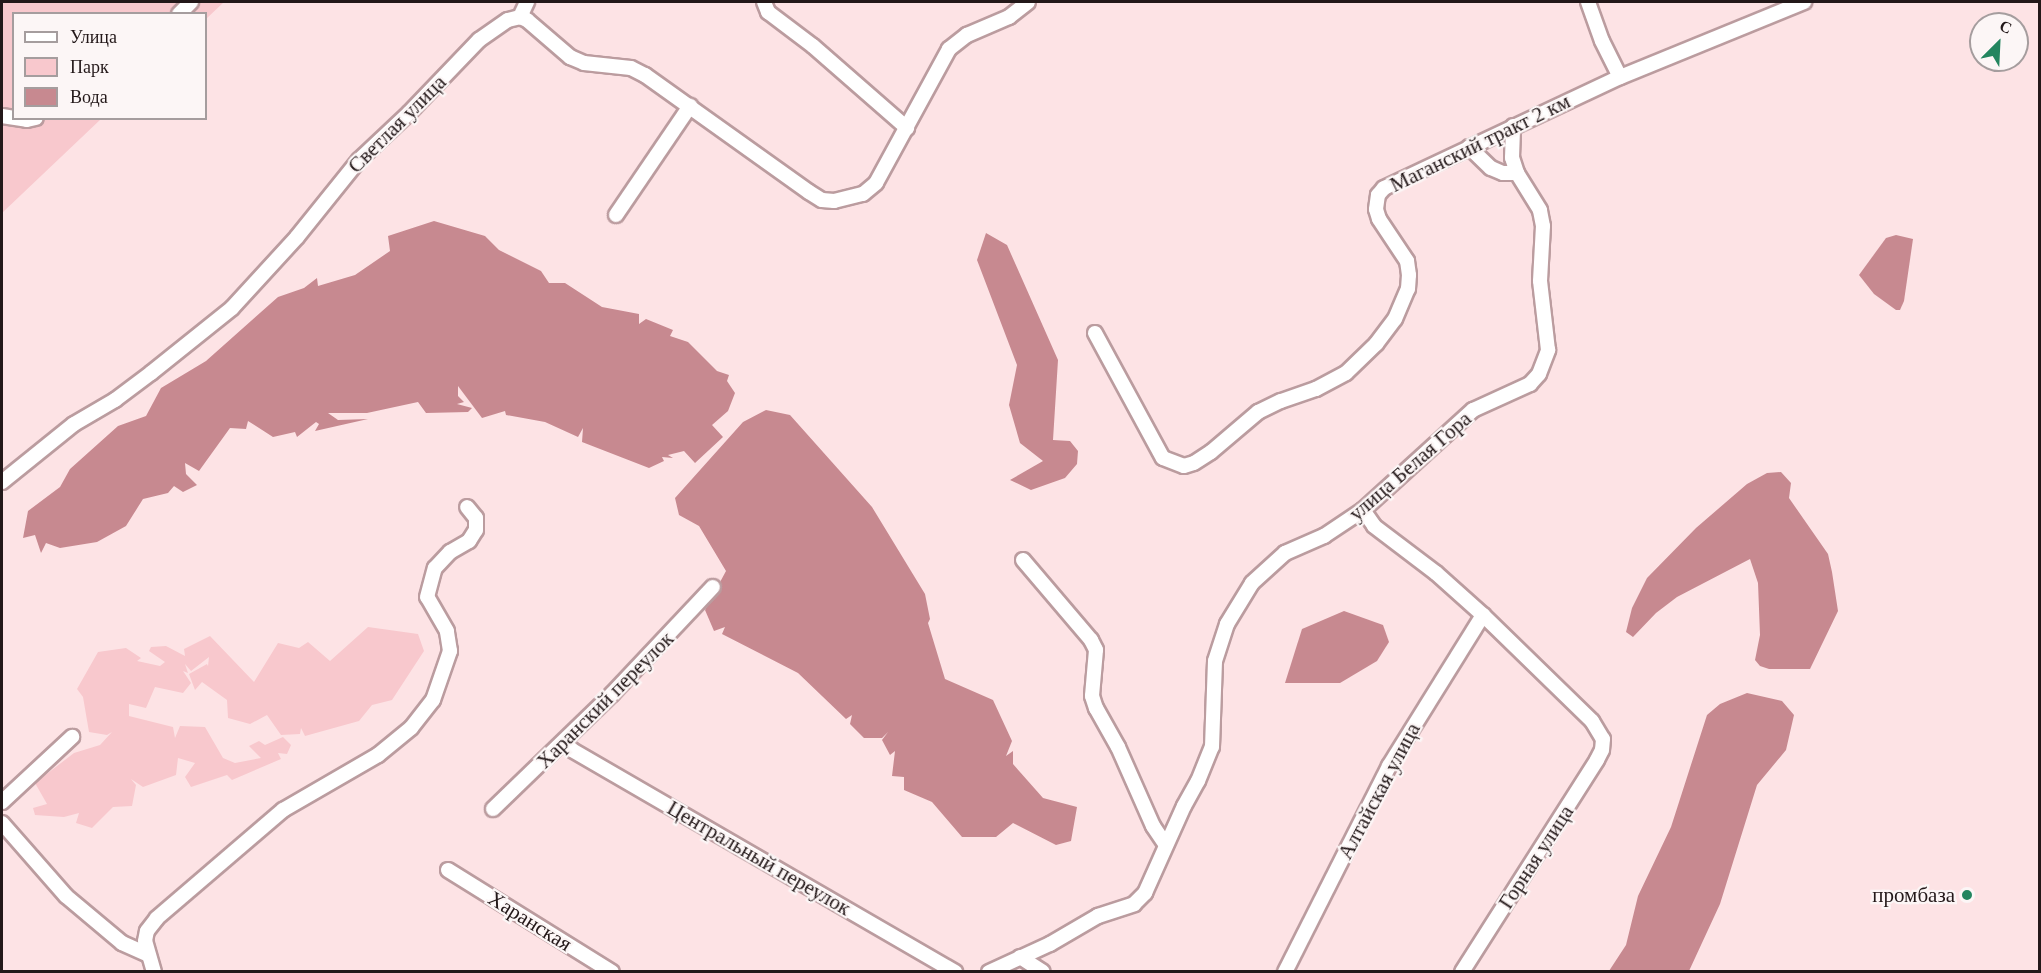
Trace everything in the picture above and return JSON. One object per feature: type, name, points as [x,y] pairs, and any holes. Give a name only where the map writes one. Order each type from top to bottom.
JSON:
[{"type":"street","points":[[527,2],[520,17],[527,20],[570,57],[584,63],[631,68],[645,75],[809,192],[822,200],[834,201],[863,194],[876,183],[949,49],[967,35],[1009,17],[1028,2]]},
{"type":"street","points":[[764,2],[768,12],[813,46],[907,128]]},
{"type":"street","points":[[1588,2],[1602,41],[1620,76]]},
{"type":"street","name":"Маганский тракт 2 км","points":[[1095,333],[1164,458],[1184,466],[1194,462],[1211,452],[1258,412],[1281,401],[1317,389],[1346,373],[1377,344],[1403,302],[1409,275],[1407,261],[1379,219],[1376,209],[1378,195],[1384,188],[1620,76],[1804,2]]},
{"type":"street","name":"Светлая улица","points":[[2,482],[74,424],[124,393],[224,315],[279,258],[359,160],[409,114],[479,40],[508,20],[520,17]]},
{"type":"street","points":[[616,215],[690,106]]},
{"type":"street","name":"улица Белая Гора","points":[[989,972],[1050,944],[1098,916],[1134,904],[1145,893],[1212,747],[1215,661],[1227,624],[1252,583],[1285,553],[1324,536],[1363,510],[1462,419],[1488,402],[1530,384],[1546,362],[1548,339],[1540,281],[1543,226],[1540,210],[1517,173],[1512,158],[1513,126]]},
{"type":"street","points":[[1469,147],[1491,168],[1503,173],[1517,173]]},
{"type":"street","points":[[154,972],[147,954],[147,931],[157,918],[283,810],[378,755],[411,728],[433,700],[450,651],[447,631],[427,597],[435,568],[450,552],[469,541],[476,530],[476,518],[467,507]]},
{"type":"street","points":[[1363,510],[1374,526],[1436,573],[1483,615]]},
{"type":"street","points":[[1023,560],[1091,640],[1096,650],[1092,696],[1096,708],[1118,747],[1153,826],[1166,845]]},
{"type":"street","name":"Харанский переулок","points":[[493,809],[564,742],[713,587]]},
{"type":"street","name":"Горная улица","points":[[1462,972],[1597,760],[1603,739],[1592,721],[1483,615]]},
{"type":"street","name":"Алтайская улица","points":[[1285,972],[1389,766],[1483,615]]},
{"type":"street","points":[[2,802],[72,737]]},
{"type":"street","name":"Центральный переулок","points":[[564,742],[572,750],[955,972]]},
{"type":"street","points":[[2,823],[66,896],[122,943],[147,954]]},
{"type":"street","name":"Харанская","points":[[448,870],[612,972]]},
{"type":"street","points":[[1020,957],[1043,972]]},
{"type":"green space","points":[[2,2],[224,2],[207,18],[207,12],[12,12],[12,120],[100,120],[2,213]]},
{"type":"green space","points":[[368,627],[418,634],[424,651],[392,700],[372,705],[359,721],[305,736],[301,728],[300,734],[281,735],[267,715],[250,724],[228,718],[227,700],[202,682],[195,690],[189,674],[207,664],[208,666],[209,657],[191,671],[185,664],[188,673],[183,671],[191,683],[183,693],[155,687],[146,708],[129,704],[129,716],[173,727],[175,738],[180,726],[205,727],[223,758],[235,763],[261,758],[249,746],[259,741],[265,745],[283,737],[291,745],[287,754],[278,753],[281,759],[232,780],[227,775],[191,787],[185,777],[195,763],[178,758],[176,775],[143,787],[131,779],[136,785],[132,806],[113,807],[92,828],[76,823],[79,813],[64,817],[35,815],[33,808],[47,804],[35,783],[74,753],[100,745],[112,732],[107,735],[89,732],[83,697],[77,689],[98,652],[126,648],[141,658],[137,661],[160,666],[165,662],[149,651],[151,647],[166,646],[185,656],[184,649],[210,636],[254,682],[278,643],[299,648],[308,642],[330,661]]},
{"type":"water","points":[[434,221],[485,236],[499,250],[541,271],[549,283],[565,283],[602,307],[639,314],[639,324],[646,319],[673,330],[670,336],[688,342],[717,371],[729,375],[727,381],[735,393],[728,411],[712,425],[723,437],[695,463],[684,451],[668,455],[673,458],[662,457],[664,461],[649,468],[582,442],[583,428],[578,437],[545,422],[506,415],[505,411],[482,418],[458,386],[458,396],[464,402],[457,404],[472,408],[468,412],[426,413],[418,402],[367,413],[328,413],[338,420],[368,419],[315,431],[319,424],[316,422],[297,437],[295,432],[273,437],[248,421],[246,429],[230,428],[199,471],[185,463],[186,474],[197,485],[183,492],[174,486],[168,493],[143,499],[126,526],[97,542],[60,548],[46,543],[41,553],[35,535],[23,538],[28,511],[60,487],[70,469],[118,426],[146,416],[161,388],[206,361],[278,297],[304,288],[317,278],[318,286],[355,275],[390,251],[388,236]]},
{"type":"water","points":[[986,233],[1007,245],[1058,360],[1053,440],[1070,441],[1078,451],[1077,464],[1065,478],[1031,490],[1010,480],[1043,461],[1020,443],[1009,405],[1017,365],[977,260]]},
{"type":"water","points":[[1896,235],[1913,239],[1904,301],[1900,310],[1896,310],[1874,294],[1859,275],[1886,238]]},
{"type":"water","points":[[766,410],[790,415],[872,507],[925,594],[930,619],[928,623],[945,679],[993,700],[1012,741],[1006,756],[1013,751],[1013,764],[1043,798],[1077,807],[1071,841],[1056,845],[1013,823],[996,837],[962,837],[932,802],[904,790],[904,777],[892,776],[895,751],[890,755],[882,740],[888,732],[882,738],[864,738],[850,724],[852,715],[846,719],[798,673],[722,634],[725,627],[714,631],[705,610],[726,571],[699,526],[679,515],[675,498],[743,422]]},
{"type":"water","points":[[1781,472],[1791,483],[1789,498],[1828,554],[1838,611],[1810,669],[1769,669],[1760,666],[1755,660],[1760,635],[1758,583],[1750,559],[1677,597],[1656,613],[1633,637],[1626,632],[1632,608],[1647,578],[1696,528],[1747,484],[1767,473]]},
{"type":"water","points":[[1344,611],[1383,625],[1389,642],[1377,661],[1340,683],[1285,683],[1302,629]]},
{"type":"water","points":[[1747,693],[1782,701],[1794,715],[1786,750],[1757,785],[1720,904],[1689,971],[1609,971],[1626,945],[1638,896],[1671,827],[1707,715],[1720,704]]},
{"type":"place","name":"промбаза","points":[[1967,895]]}]
